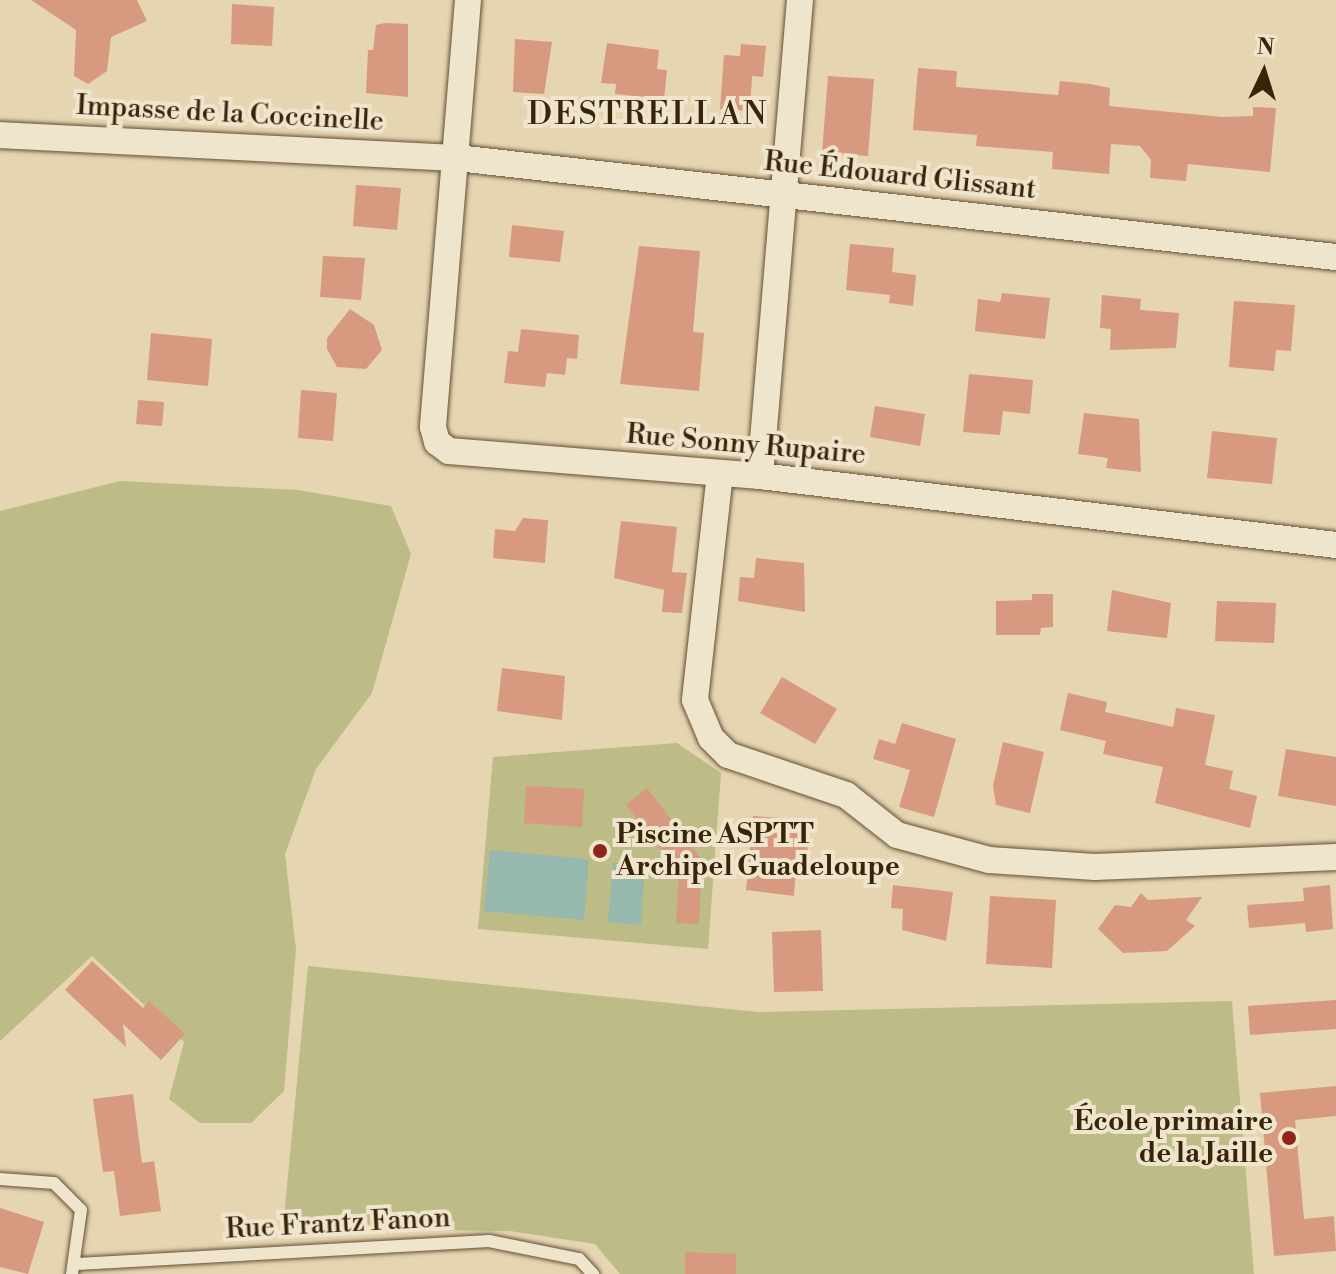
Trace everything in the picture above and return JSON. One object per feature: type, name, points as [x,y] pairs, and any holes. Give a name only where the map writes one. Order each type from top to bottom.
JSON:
[{"type":"street","points":[[457,158],[468,0]]},
{"type":"street","points":[[760,476],[800,0]]},
{"type":"street","name":"Impasse de la Coccinelle","points":[[0,135],[457,158]]},
{"type":"street","name":"Rue Édouard Glissant","points":[[457,158],[1336,257]]},
{"type":"street","name":"Rue Sonny Rupaire","points":[[457,158],[433,427],[437,442],[449,451],[760,476],[1336,545]]},
{"type":"street","points":[[720,473],[695,700],[711,738],[728,755],[846,795],[897,835],[989,860],[1095,867],[1336,857]]},
{"type":"lane","name":"Rue Frantz Fanon","points":[[0,1179],[54,1183],[81,1210],[74,1269],[356,1244],[489,1241],[579,1259],[593,1274]]},
{"type":"shaded area","points":[[120,481],[298,490],[391,506],[411,554],[372,693],[316,769],[285,854],[296,949],[284,1091],[251,1123],[200,1123],[169,1099],[184,1042],[92,956],[0,1041],[0,511]]},
{"type":"shaded area","name":"Piscine ASPTT Archipel Guadeloupe","points":[[677,743],[721,773],[708,949],[478,929],[493,757]]},
{"type":"shaded area","points":[[308,966],[758,1012],[1232,1001],[1254,1274],[620,1274],[595,1244],[510,1231],[283,1228]]},
{"type":"water","points":[[490,850],[589,859],[584,920],[484,911]]},
{"type":"water","points":[[613,863],[645,866],[641,925],[608,922]]},
{"type":"building","points":[[31,0],[137,0],[147,21],[111,37],[107,71],[88,84],[74,76],[76,30]]},
{"type":"building","points":[[232,4],[274,7],[272,46],[231,44]]},
{"type":"building","points":[[408,24],[408,97],[366,93],[368,50],[373,50],[376,25]]},
{"type":"building","points":[[515,39],[552,42],[544,94],[513,92]]},
{"type":"building","points":[[607,43],[659,50],[657,69],[667,70],[664,99],[615,94],[616,84],[601,83]]},
{"type":"building","points":[[741,44],[766,46],[763,77],[752,76],[750,111],[720,109],[724,55],[740,56]]},
{"type":"building","points":[[918,68],[957,71],[956,87],[1058,95],[1060,81],[1090,84],[1110,88],[1109,106],[1222,117],[1253,116],[1253,107],[1276,108],[1270,172],[1188,164],[1186,181],[1150,178],[1151,160],[1140,146],[1111,144],[1109,174],[1052,169],[1053,152],[976,146],[977,135],[913,130]]},
{"type":"building","points":[[828,76],[874,79],[868,156],[822,153]]},
{"type":"building","points":[[356,185],[401,188],[397,230],[353,226]]},
{"type":"building","points":[[512,225],[564,231],[560,262],[509,257]]},
{"type":"building","points":[[850,244],[894,248],[892,272],[916,275],[913,306],[889,303],[890,295],[846,290]]},
{"type":"building","points":[[639,246],[700,251],[693,332],[704,333],[699,391],[620,384]]},
{"type":"building","points":[[323,256],[365,258],[361,300],[320,297]]},
{"type":"building","points":[[1002,293],[1050,298],[1045,339],[975,331],[978,299],[1000,302]]},
{"type":"building","points":[[1102,295],[1141,299],[1140,310],[1179,313],[1176,348],[1110,350],[1111,329],[1100,328]]},
{"type":"building","points":[[1234,301],[1295,305],[1291,351],[1276,350],[1274,371],[1229,367]]},
{"type":"building","points":[[350,309],[374,325],[382,350],[366,369],[337,367],[327,349],[327,338]]},
{"type":"building","points":[[521,329],[579,335],[577,359],[567,358],[565,375],[547,373],[545,387],[504,383],[508,351],[518,352]]},
{"type":"building","points":[[151,333],[212,339],[208,386],[147,380]]},
{"type":"building","points":[[969,374],[1033,380],[1030,414],[1003,411],[1000,435],[963,432]]},
{"type":"building","points":[[301,390],[337,393],[333,441],[298,438]]},
{"type":"building","points":[[138,400],[164,402],[162,426],[136,424]]},
{"type":"building","points":[[875,406],[925,414],[920,446],[870,437]]},
{"type":"building","points":[[1084,413],[1139,419],[1141,472],[1106,468],[1108,458],[1078,454]]},
{"type":"building","points":[[1212,431],[1277,438],[1272,484],[1207,478]]},
{"type":"building","points":[[523,518],[548,520],[545,563],[493,558],[495,529],[515,531]]},
{"type":"building","points":[[621,521],[677,527],[672,572],[687,573],[682,613],[662,612],[664,590],[614,578]]},
{"type":"building","points":[[756,558],[804,563],[805,612],[738,601],[740,577],[754,578]]},
{"type":"building","points":[[1112,590],[1171,603],[1167,638],[1107,631]]},
{"type":"building","points":[[1032,594],[1053,594],[1053,627],[1041,628],[1040,635],[996,635],[996,601],[1032,600]]},
{"type":"building","points":[[1217,601],[1276,603],[1274,643],[1215,641]]},
{"type":"building","points":[[502,668],[565,676],[562,720],[497,711]]},
{"type":"building","points":[[782,677],[837,709],[815,744],[760,713]]},
{"type":"building","points":[[1068,693],[1107,702],[1105,712],[1173,727],[1176,708],[1215,715],[1205,765],[1233,771],[1229,789],[1257,796],[1250,828],[1155,803],[1163,767],[1103,754],[1106,741],[1060,730]]},
{"type":"building","points":[[902,723],[956,739],[934,817],[899,807],[910,770],[873,759],[879,739],[895,744]]},
{"type":"building","points":[[1003,742],[1044,752],[1030,813],[996,805],[993,786]]},
{"type":"building","points":[[1286,749],[1336,757],[1336,806],[1278,796]]},
{"type":"building","points":[[526,786],[584,789],[582,827],[524,823]]},
{"type":"building","points":[[647,788],[702,860],[699,924],[676,923],[679,874],[626,805]]},
{"type":"building","points":[[753,816],[809,820],[807,866],[796,866],[794,896],[746,890]]},
{"type":"building","points":[[893,885],[953,892],[946,941],[902,930],[903,909],[891,908]]},
{"type":"building","points":[[1330,885],[1333,929],[1306,932],[1305,923],[1249,928],[1247,905],[1304,901],[1303,888]]},
{"type":"building","points":[[1141,893],[1148,900],[1202,897],[1186,920],[1195,926],[1167,951],[1123,953],[1098,929],[1115,905],[1131,907]]},
{"type":"building","points":[[990,896],[1056,900],[1052,968],[986,964]]},
{"type":"building","points":[[821,930],[823,991],[774,992],[772,932]]},
{"type":"building","points":[[92,961],[143,1008],[149,1001],[185,1034],[161,1060],[123,1024],[126,1047],[65,990]]},
{"type":"building","points":[[1336,1000],[1336,1029],[1250,1035],[1248,1006]]},
{"type":"building","points":[[1336,1086],[1336,1116],[1295,1120],[1304,1219],[1334,1216],[1336,1251],[1274,1256],[1260,1093]]},
{"type":"building","points":[[133,1094],[142,1163],[154,1161],[161,1211],[120,1216],[114,1171],[103,1172],[93,1099]]},
{"type":"building","points":[[0,1208],[44,1222],[28,1274],[0,1267]]},
{"type":"building","points":[[685,1252],[736,1254],[736,1274],[685,1274]]},
{"type":"place","name":"Piscine ASPTT Archipel Guadeloupe","points":[[600,851]]},
{"type":"place","name":"École primaire de la Jaille","points":[[1289,1138]]},
{"type":"district","name":"DESTRELLAN","points":[[648,114]]}]
